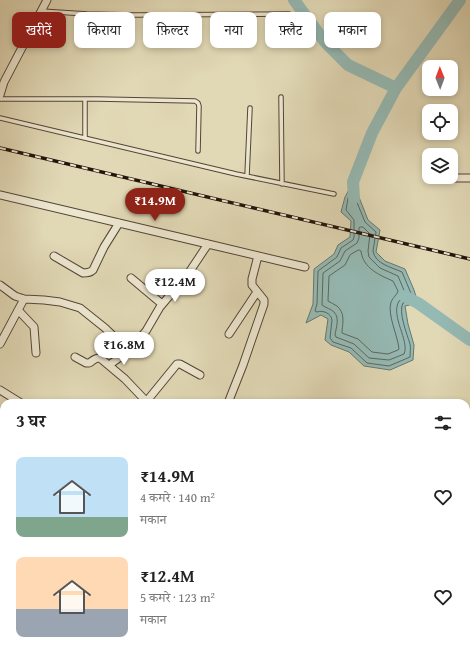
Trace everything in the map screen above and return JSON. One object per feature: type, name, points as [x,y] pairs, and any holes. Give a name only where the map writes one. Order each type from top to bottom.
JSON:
[{"type":"street","points":[[0,94],[2,81],[47,0]]},
{"type":"street","points":[[458,178],[470,178]]},
{"type":"street","points":[[0,196],[305,267]]},
{"type":"street","points":[[54,256],[83,273],[90,272],[93,270],[104,247],[119,223]]},
{"type":"street","points":[[109,365],[129,351],[146,331],[162,304],[188,274],[208,244]]},
{"type":"street","points":[[230,399],[264,304],[264,300],[252,285],[258,256]]},
{"type":"street","points":[[131,278],[162,304]]},
{"type":"street","points":[[0,285],[15,296],[24,299],[60,302],[80,308],[105,328],[129,351]]},
{"type":"street","points":[[229,334],[257,292]]},
{"type":"street","points":[[0,344],[24,299]]},
{"type":"street","points":[[18,310],[34,327],[36,353]]},
{"type":"street","points":[[75,357],[86,363],[100,358],[125,379],[142,399]]},
{"type":"street","points":[[149,399],[177,364],[180,364],[200,375]]},
{"type":"street","points":[[0,390],[15,399]]},
{"type":"street","points":[[145,655],[166,655]]},
{"type":"lane","points":[[41,11],[134,15],[265,14]]},
{"type":"lane","points":[[281,97],[282,184]]},
{"type":"lane","points":[[0,99],[195,101],[199,106],[198,151]]},
{"type":"lane","points":[[85,99],[85,138]]},
{"type":"lane","points":[[247,176],[250,108]]},
{"type":"lane","points":[[0,118],[282,184],[334,194]]},
{"type":"water","points":[[353,182],[368,220],[380,230],[376,252],[385,261],[405,269],[418,303],[405,306],[414,345],[413,360],[390,370],[364,366],[349,352],[331,345],[325,340],[328,319],[321,315],[306,323],[313,304],[314,269],[334,254],[338,245],[350,237],[351,221],[341,212],[345,197]]},
{"type":"waterway","points":[[294,0],[325,42],[348,65],[396,88]]},
{"type":"waterway","points":[[354,198],[353,182],[372,133],[396,88],[460,0]]},
{"type":"waterway","points":[[404,296],[418,303],[470,340]]},
{"type":"railway","points":[[0,148],[470,259]]}]
